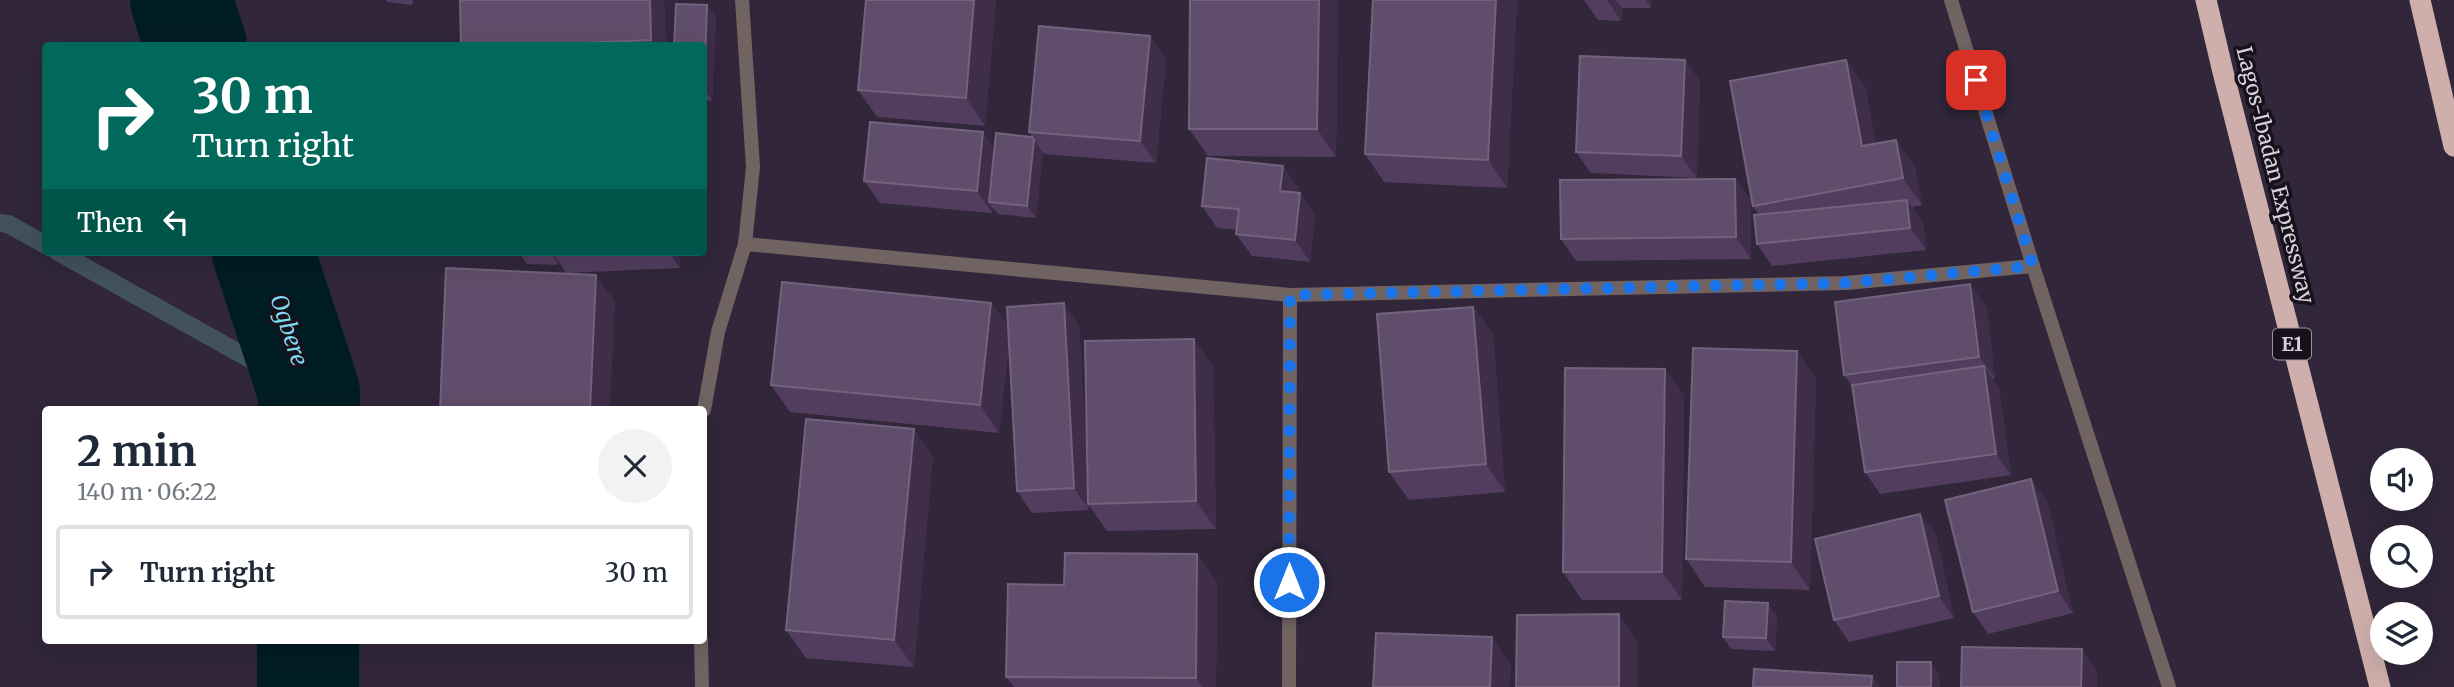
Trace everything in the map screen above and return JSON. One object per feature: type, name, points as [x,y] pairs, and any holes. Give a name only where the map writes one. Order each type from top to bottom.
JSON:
[{"type":"highway","name":"Lagos-Ibadan Expressway","points":[[2206,0],[2380,687]]},
{"type":"highway","points":[[2420,0],[2454,146]]},
{"type":"street","points":[[705,406],[718,332],[745,244],[753,167],[742,0]]},
{"type":"street","points":[[1951,0],[2033,266],[2169,687]]},
{"type":"street","points":[[745,244],[1290,295],[1846,283],[2033,266]]},
{"type":"street","points":[[1289,687],[1290,295]]},
{"type":"street","points":[[701,644],[702,687]]},
{"type":"building","points":[[460,0],[650,0],[651,40],[461,42]]},
{"type":"building","points":[[866,0],[974,0],[966,98],[858,90]]},
{"type":"building","points":[[1190,0],[1319,0],[1317,129],[1189,129]]},
{"type":"building","points":[[1373,0],[1496,0],[1488,160],[1365,154]]},
{"type":"building","points":[[676,4],[707,5],[706,42],[674,42]]},
{"type":"building","points":[[1039,26],[1150,36],[1140,141],[1029,132]]},
{"type":"building","points":[[1580,56],[1685,60],[1681,156],[1576,152]]},
{"type":"building","points":[[1846,60],[1862,146],[1896,140],[1903,178],[1753,206],[1730,81]]},
{"type":"building","points":[[870,122],[983,132],[977,191],[864,181]]},
{"type":"building","points":[[996,133],[1032,137],[1034,140],[1027,206],[989,202]]},
{"type":"building","points":[[1207,158],[1283,166],[1280,191],[1300,193],[1295,240],[1236,234],[1239,209],[1202,206]]},
{"type":"building","points":[[1735,179],[1736,237],[1561,239],[1560,180]]},
{"type":"building","points":[[1907,200],[1910,228],[1757,244],[1754,215]]},
{"type":"building","points":[[446,268],[596,275],[590,406],[440,406]]},
{"type":"building","points":[[782,282],[991,303],[980,405],[771,385]]},
{"type":"building","points":[[1970,284],[1979,357],[1844,375],[1835,302]]},
{"type":"building","points":[[1064,303],[1074,488],[1017,491],[1007,307]]},
{"type":"building","points":[[1473,307],[1486,464],[1389,472],[1377,314]]},
{"type":"building","points":[[1194,339],[1196,501],[1088,504],[1085,341]]},
{"type":"building","points":[[1693,348],[1797,351],[1791,562],[1686,559]]},
{"type":"building","points":[[1984,366],[1996,454],[1865,472],[1852,385]]},
{"type":"building","points":[[1565,368],[1665,369],[1662,572],[1563,572]]},
{"type":"building","points":[[806,419],[914,429],[894,640],[786,630]]},
{"type":"building","points":[[2031,479],[2058,591],[1973,612],[1945,500]]},
{"type":"building","points":[[1920,514],[1939,596],[1834,620],[1815,539]]},
{"type":"building","points":[[1065,553],[1197,554],[1196,678],[1006,677],[1008,584],[1064,585]]},
{"type":"building","points":[[1725,601],[1768,603],[1766,638],[1723,637]]},
{"type":"building","points":[[1619,614],[1619,687],[1516,687],[1517,615]]},
{"type":"building","points":[[1376,633],[1492,637],[1490,687],[1373,687]]},
{"type":"building","points":[[1962,647],[2082,649],[2081,687],[1961,687]]},
{"type":"building","points":[[1897,662],[1931,662],[1931,687],[1897,687]]},
{"type":"building","points":[[1754,669],[1872,676],[1871,687],[1753,687]]},
{"type":"waterway","name":"Ogbere","points":[[181,0],[195,42]]},
{"type":"waterway","points":[[0,223],[8,224],[42,243]]},
{"type":"waterway","points":[[65,256],[309,392]]},
{"type":"waterway","name":"Ogbere","points":[[264,256],[309,392],[309,406]]},
{"type":"waterway","name":"Ogbere","points":[[308,644],[308,687]]},
{"type":"route","points":[[1289,582],[1290,295],[1846,283],[2033,266],[1976,80]]}]
